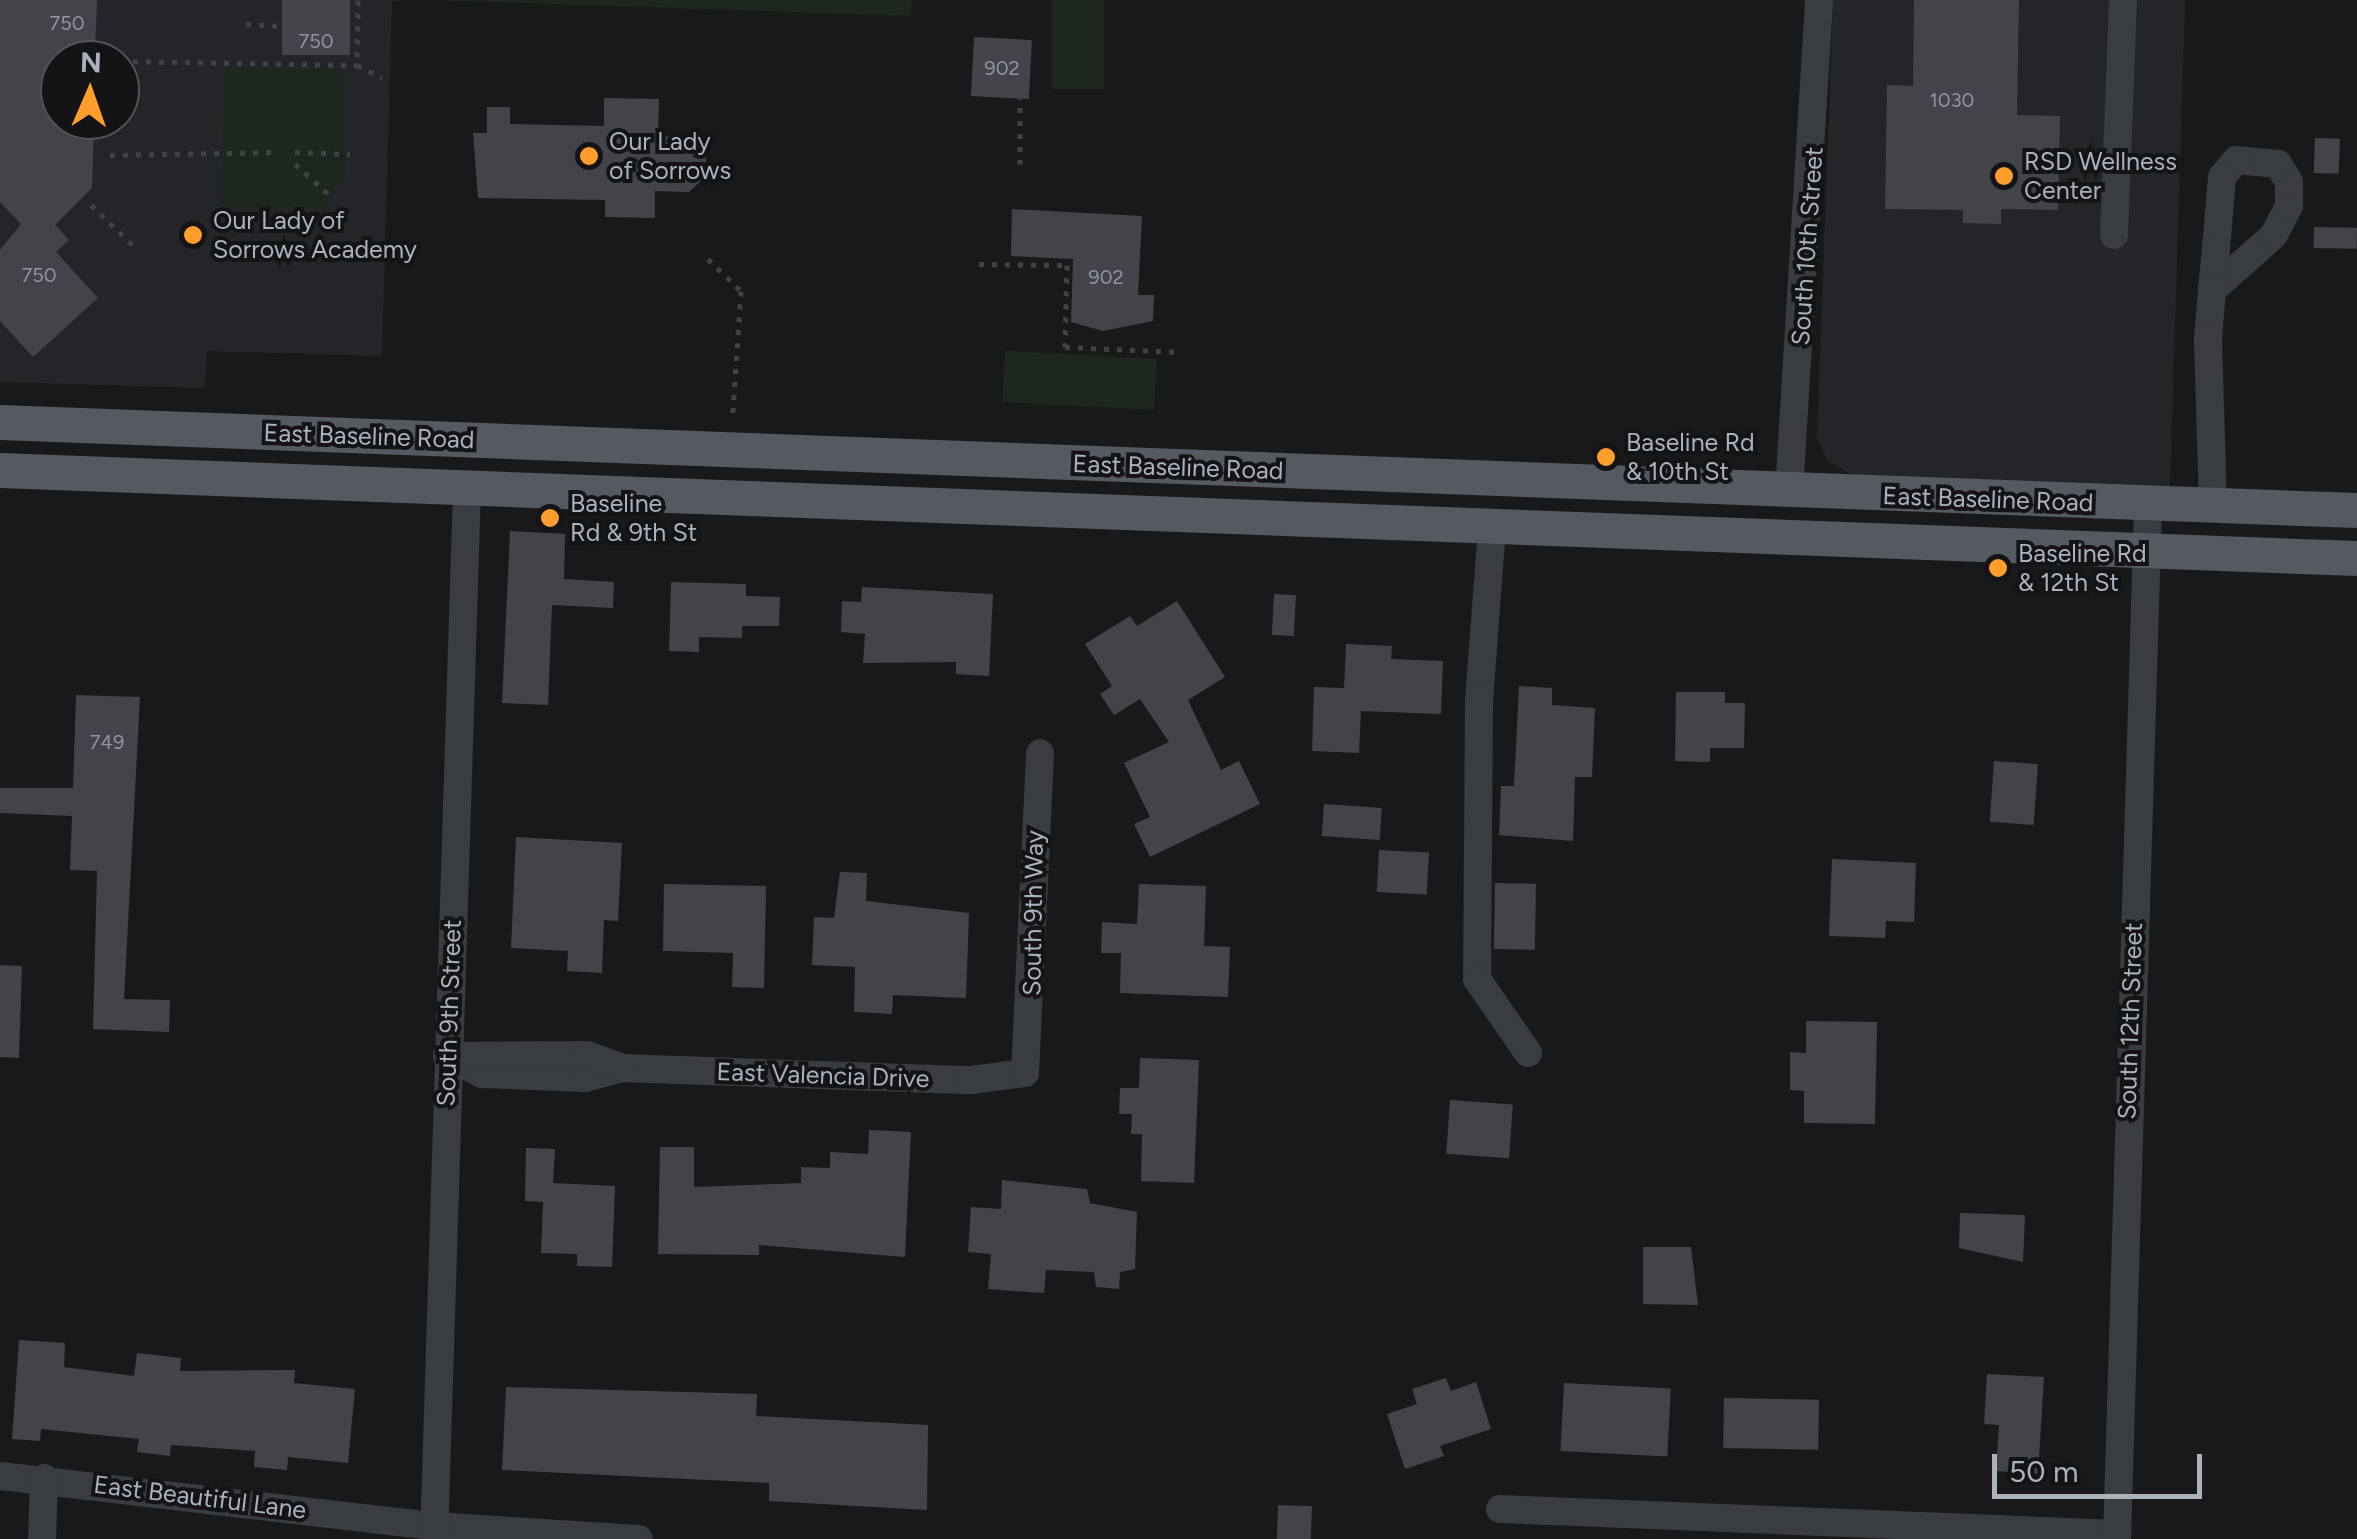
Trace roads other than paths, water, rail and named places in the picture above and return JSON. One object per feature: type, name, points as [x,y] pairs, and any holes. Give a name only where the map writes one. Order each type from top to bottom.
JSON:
[{"type":"main road","name":"East Baseline Road","points":[[0,422],[1789,492],[2357,510]]},
{"type":"main road","points":[[467,487],[470,440]]},
{"type":"main road","points":[[1179,515],[1180,467]]},
{"type":"main road","name":"East Baseline Road","points":[[0,470],[1786,540],[2357,558]]},
{"type":"main road","points":[[1786,540],[1789,492]]},
{"type":"street","name":"South 10th Street","points":[[1789,492],[1818,0]]},
{"type":"street","points":[[2114,234],[2123,0]]},
{"type":"street","points":[[2212,290],[2214,506]]},
{"type":"street","name":"South 9th Street","points":[[434,1532],[467,487]]},
{"type":"street","name":"South 12th Street","points":[[2117,1536],[2148,504]]},
{"type":"street","points":[[1492,528],[1479,700],[1478,979],[1528,1053]]},
{"type":"street","name":"South 9th Way","points":[[1025,1072],[1040,753]]},
{"type":"street","name":"East Valencia Drive","points":[[447,1056],[482,1074],[586,1078],[622,1068],[971,1080],[1025,1072]]},
{"type":"street","name":"East Beautiful Lane","points":[[0,1476],[44,1478],[359,1518],[434,1532],[639,1539]]},
{"type":"street","points":[[42,1539],[44,1478]]},
{"type":"street","points":[[1500,1509],[2117,1536]]},
{"type":"place","name":"Our Lady of Sorrows","points":[[589,156]]},
{"type":"place","name":"RSD Wellness Center","points":[[2004,176]]},
{"type":"place","name":"Our Lady of Sorrows Academy","points":[[193,235]]},
{"type":"place","name":"Baseline Rd & 10th St","points":[[1606,457]]},
{"type":"place","name":"Baseline Rd & 9th St","points":[[550,518]]},
{"type":"place","name":"Baseline Rd & 12th St","points":[[1998,568]]}]
